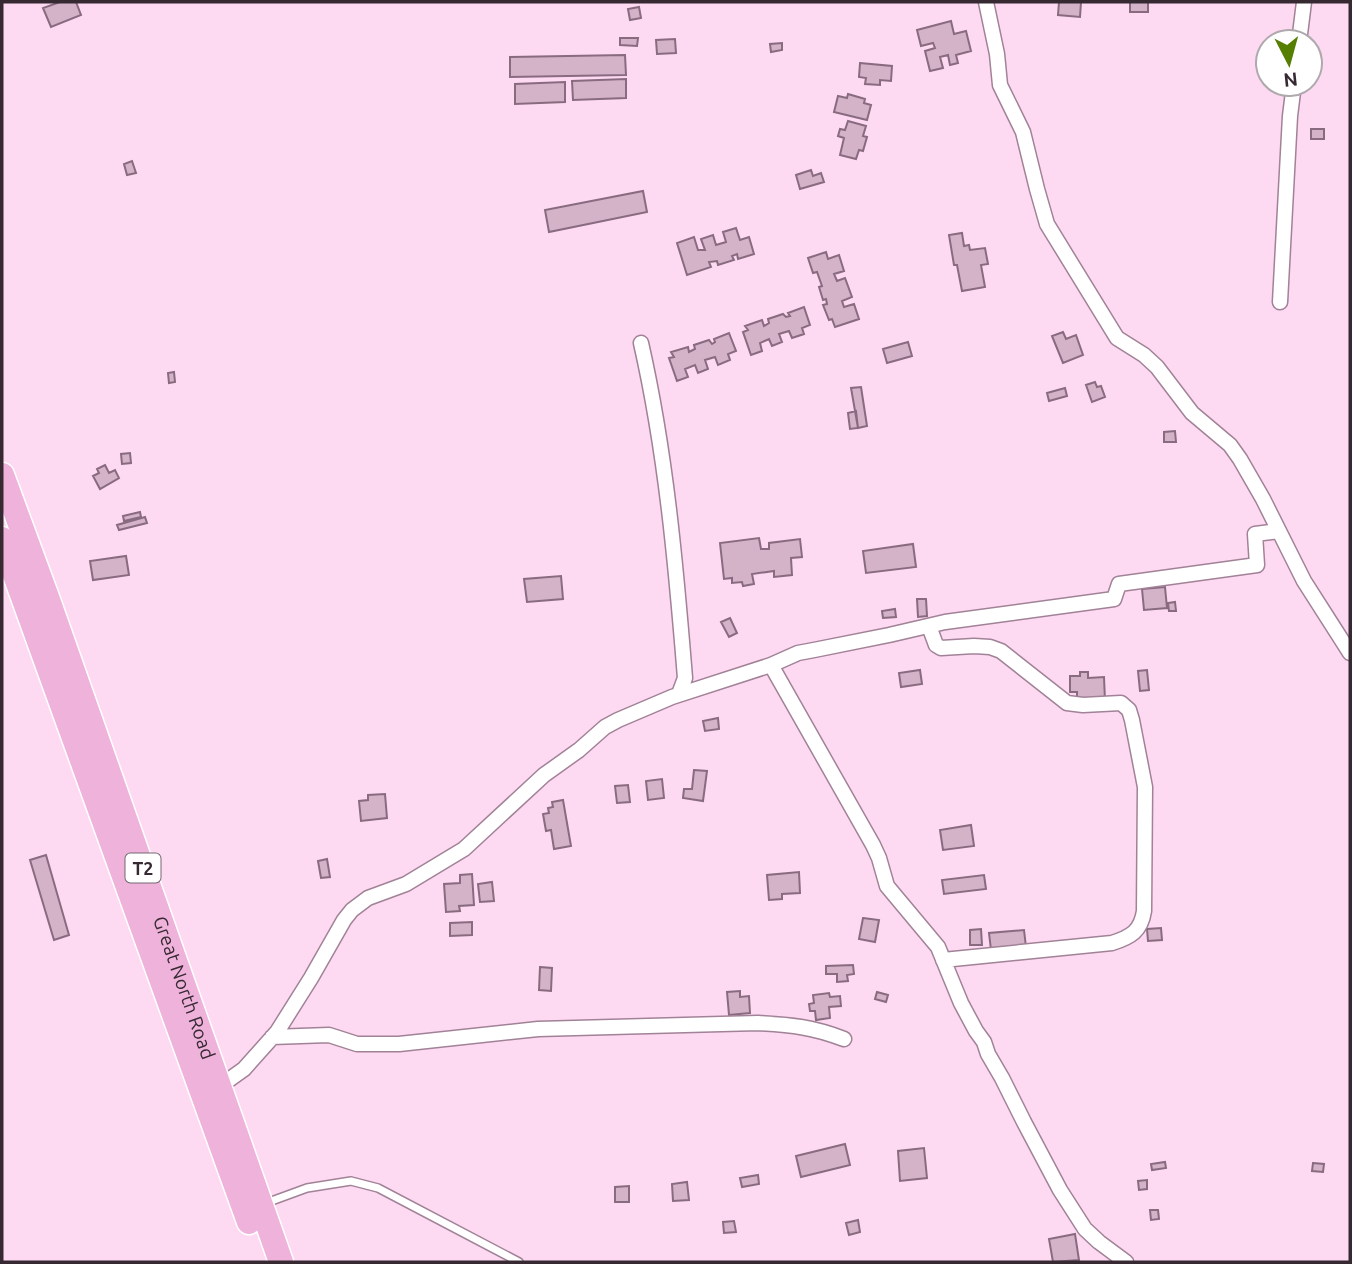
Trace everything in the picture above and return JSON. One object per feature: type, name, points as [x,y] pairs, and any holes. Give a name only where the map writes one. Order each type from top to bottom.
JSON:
[{"type":"highway","name":"Great North Road","points":[[2,475],[6,500],[57,626],[212,1091],[263,1262]]},
{"type":"highway","name":"Great North Road","points":[[2,539],[212,1091],[281,1262]]},
{"type":"street","points":[[986,2],[997,54],[1000,86],[1023,132],[1047,224],[1117,338],[1144,355],[1192,413],[1230,445],[1253,481],[1304,581],[1350,653]]},
{"type":"street","points":[[1301,28],[1304,2]]},
{"type":"street","points":[[1280,302],[1292,98]]},
{"type":"street","points":[[641,343],[653,395],[666,488],[685,678],[679,694]]},
{"type":"street","points":[[212,1091],[244,1069],[272,1037],[352,910],[368,898],[406,884],[434,869],[464,849],[544,775],[605,727],[679,694],[806,652],[963,619],[1114,599],[1119,584],[1257,565],[1255,534],[1279,531]]},
{"type":"street","points":[[929,625],[936,645],[940,648],[983,646],[1001,651],[1067,703],[1121,703],[1129,710],[1132,720],[1145,787],[1144,911],[1142,922],[1136,931],[1126,939],[1086,947],[943,960]]},
{"type":"street","points":[[771,665],[873,845],[887,886],[938,947],[961,1003],[984,1042],[1060,1191],[1085,1229],[1126,1262]]},
{"type":"street","points":[[272,1037],[329,1035],[357,1044],[400,1044],[538,1028],[758,1023],[786,1024],[818,1030],[844,1039]]},
{"type":"lane","points":[[260,1205],[307,1188],[351,1181],[378,1188],[519,1262]]},
{"type":"building","points":[[60,2],[76,2],[81,15],[51,27],[43,8]]},
{"type":"building","points":[[1059,2],[1081,2],[1080,17],[1058,15]]},
{"type":"building","points":[[1130,2],[1148,2],[1148,12],[1130,12]]},
{"type":"building","points":[[639,7],[641,18],[630,20],[628,9]]},
{"type":"building","points":[[951,21],[954,34],[966,31],[971,51],[956,55],[958,63],[950,65],[948,55],[940,57],[943,68],[930,71],[925,51],[935,48],[933,43],[921,46],[917,30]]},
{"type":"building","points":[[620,38],[638,38],[637,46],[620,45]]},
{"type":"building","points":[[675,39],[676,53],[657,54],[656,40]]},
{"type":"building","points":[[782,43],[782,50],[771,52],[770,44]]},
{"type":"building","points":[[625,55],[626,75],[510,77],[510,57]]},
{"type":"building","points":[[860,63],[892,66],[891,81],[880,80],[880,85],[865,84],[866,78],[859,77]]},
{"type":"building","points":[[626,79],[626,98],[573,100],[572,81]]},
{"type":"building","points":[[565,82],[565,102],[515,104],[515,84]]},
{"type":"building","points":[[848,94],[865,99],[864,103],[871,105],[867,120],[834,112],[838,96],[847,98]]},
{"type":"building","points":[[848,121],[866,126],[863,136],[867,137],[863,151],[859,150],[856,159],[840,155],[844,138],[838,136],[840,129],[845,130]]},
{"type":"building","points":[[1311,129],[1324,129],[1324,139],[1311,139]]},
{"type":"building","points":[[132,161],[136,173],[127,175],[124,164]]},
{"type":"building","points":[[811,170],[813,176],[821,173],[824,182],[800,189],[796,175]]},
{"type":"building","points":[[643,191],[647,212],[549,232],[545,210]]},
{"type":"building","points":[[736,228],[740,240],[749,237],[754,254],[738,259],[737,254],[732,256],[734,260],[718,265],[717,261],[709,262],[711,267],[687,275],[677,243],[694,237],[698,250],[705,250],[701,239],[713,235],[716,245],[726,242],[723,232]]},
{"type":"building","points":[[962,233],[964,246],[969,245],[970,250],[985,248],[988,264],[981,265],[985,287],[962,291],[949,235]]},
{"type":"building","points":[[826,252],[828,259],[839,255],[844,271],[834,274],[837,281],[845,278],[852,297],[842,301],[844,307],[854,304],[859,319],[835,327],[823,305],[827,304],[826,299],[823,300],[817,272],[813,273],[808,258]]},
{"type":"building","points":[[804,307],[810,325],[802,328],[804,334],[792,338],[789,331],[779,334],[782,342],[772,346],[769,339],[760,343],[762,351],[751,355],[743,332],[748,330],[745,326],[762,320],[764,326],[769,323],[768,319],[783,314],[790,316],[788,313]]},
{"type":"building","points":[[1063,332],[1066,339],[1076,335],[1083,355],[1063,363],[1052,336]]},
{"type":"building","points":[[729,333],[736,351],[728,354],[730,360],[718,365],[715,357],[705,360],[708,369],[698,373],[695,365],[685,369],[688,377],[677,381],[669,358],[674,357],[671,352],[688,347],[689,352],[695,349],[694,345],[709,340],[712,344],[714,339]]},
{"type":"building","points":[[908,342],[912,356],[887,363],[883,349]]},
{"type":"building","points":[[174,372],[175,382],[169,383],[168,373]]},
{"type":"building","points":[[1095,382],[1097,387],[1101,386],[1105,397],[1092,402],[1086,385]]},
{"type":"building","points":[[861,387],[867,426],[858,428],[851,388]]},
{"type":"building","points":[[1065,388],[1067,396],[1049,401],[1047,393]]},
{"type":"building","points":[[856,411],[858,428],[850,429],[848,413]]},
{"type":"building","points":[[1175,431],[1176,442],[1164,442],[1164,432]]},
{"type":"building","points":[[130,453],[131,463],[122,464],[121,454]]},
{"type":"building","points":[[105,465],[109,473],[115,470],[119,478],[100,489],[93,476],[99,473],[97,469]]},
{"type":"building","points":[[140,512],[141,517],[124,521],[123,516]]},
{"type":"building","points":[[145,517],[147,523],[119,530],[117,525]]},
{"type":"building","points":[[759,538],[761,549],[769,549],[769,543],[800,539],[802,557],[791,558],[792,575],[774,577],[774,571],[752,574],[754,584],[743,586],[742,582],[732,583],[732,578],[724,579],[720,543]]},
{"type":"building","points":[[913,544],[916,567],[866,573],[863,551]]},
{"type":"building","points":[[126,556],[129,575],[93,580],[90,561]]},
{"type":"building","points":[[561,576],[563,599],[527,602],[524,579]]},
{"type":"building","points":[[1165,587],[1167,608],[1144,610],[1142,589]]},
{"type":"building","points":[[917,599],[926,599],[927,616],[918,617]]},
{"type":"building","points":[[1175,602],[1176,611],[1169,611],[1168,603]]},
{"type":"building","points":[[895,609],[896,617],[883,618],[882,611]]},
{"type":"building","points":[[730,618],[737,633],[729,637],[721,622]]},
{"type":"building","points":[[920,670],[922,684],[901,687],[899,673]]},
{"type":"building","points":[[1147,670],[1149,690],[1140,691],[1138,671]]},
{"type":"building","points":[[1080,672],[1088,672],[1088,678],[1104,677],[1105,701],[1077,703],[1077,692],[1070,692],[1070,676],[1080,676]]},
{"type":"building","points":[[718,718],[719,729],[705,731],[703,721]]},
{"type":"building","points":[[694,770],[707,771],[703,801],[683,798],[684,789],[692,789]]},
{"type":"building","points":[[662,779],[664,798],[648,800],[646,781]]},
{"type":"building","points":[[628,785],[630,802],[617,803],[615,786]]},
{"type":"building","points":[[385,794],[387,818],[361,821],[359,801],[368,800],[368,795]]},
{"type":"building","points":[[563,800],[571,846],[554,849],[551,830],[546,831],[543,814],[549,813],[548,808],[553,807],[552,802]]},
{"type":"building","points":[[971,825],[974,846],[943,850],[940,830]]},
{"type":"building","points":[[46,855],[69,935],[54,940],[30,860]]},
{"type":"building","points":[[327,859],[330,877],[321,878],[318,861]]},
{"type":"building","points":[[799,872],[800,893],[782,894],[782,899],[769,900],[767,875]]},
{"type":"building","points":[[472,874],[474,905],[459,906],[460,911],[446,912],[444,884],[460,883],[460,875]]},
{"type":"building","points":[[984,875],[986,889],[944,894],[942,880]]},
{"type":"building","points":[[492,882],[494,901],[480,902],[478,884]]},
{"type":"building","points":[[863,918],[879,920],[875,942],[859,939]]},
{"type":"building","points":[[472,922],[472,935],[450,936],[450,923]]},
{"type":"building","points":[[1161,928],[1162,940],[1148,941],[1147,929]]},
{"type":"building","points":[[981,929],[982,945],[970,945],[970,930]]},
{"type":"building","points":[[1024,930],[1026,947],[991,950],[989,933]]},
{"type":"building","points":[[853,965],[854,974],[847,975],[848,981],[837,982],[837,974],[826,974],[826,966]]},
{"type":"building","points":[[540,967],[552,968],[551,991],[539,990]]},
{"type":"building","points":[[740,991],[740,997],[749,996],[750,1013],[729,1015],[727,992]]},
{"type":"building","points":[[877,992],[888,995],[886,1002],[875,999]]},
{"type":"building","points":[[829,993],[830,997],[840,996],[841,1006],[829,1007],[830,1018],[816,1020],[815,1011],[810,1011],[809,1004],[814,1003],[813,995]]},
{"type":"building","points":[[845,1144],[850,1165],[801,1177],[796,1156]]},
{"type":"building","points":[[924,1148],[927,1178],[900,1181],[898,1151]]},
{"type":"building","points":[[1165,1162],[1166,1168],[1152,1170],[1151,1164]]},
{"type":"building","points":[[1313,1163],[1324,1164],[1323,1172],[1312,1171]]},
{"type":"building","points":[[758,1175],[759,1184],[742,1187],[740,1178]]},
{"type":"building","points":[[1147,1180],[1147,1189],[1139,1190],[1138,1181]]},
{"type":"building","points":[[687,1182],[689,1200],[673,1201],[672,1184]]},
{"type":"building","points":[[629,1186],[629,1202],[615,1202],[615,1187]]},
{"type":"building","points":[[1150,1210],[1158,1210],[1159,1219],[1151,1220]]},
{"type":"building","points":[[858,1220],[860,1232],[849,1235],[846,1223]]},
{"type":"building","points":[[734,1221],[736,1232],[724,1233],[723,1222]]},
{"type":"building","points":[[1075,1234],[1079,1260],[1053,1262],[1049,1239]]}]
